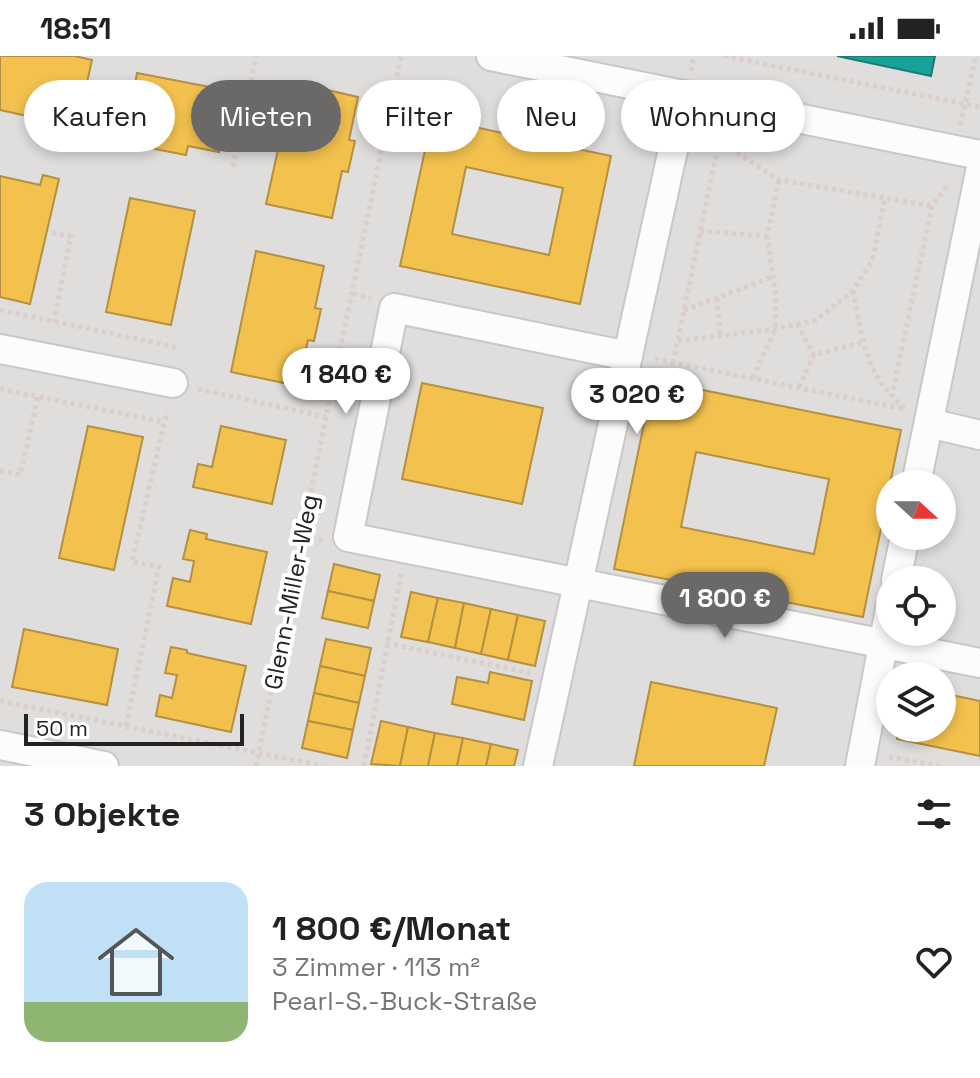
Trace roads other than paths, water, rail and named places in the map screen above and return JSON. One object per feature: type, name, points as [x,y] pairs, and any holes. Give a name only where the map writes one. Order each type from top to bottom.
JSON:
[{"type":"street","points":[[491,56],[621,82]]},
{"type":"street","points":[[805,119],[980,155]]},
{"type":"street","points":[[538,766],[673,152]]},
{"type":"street","points":[[919,470],[980,172]]},
{"type":"street","points":[[628,356],[394,308],[348,537],[876,643]]},
{"type":"street","points":[[0,349],[173,383]]},
{"type":"street","points":[[929,423],[980,435]]},
{"type":"street","points":[[861,759],[883,646]]},
{"type":"street","points":[[893,646],[980,663]]},
{"type":"street","points":[[0,745],[104,766]]}]
